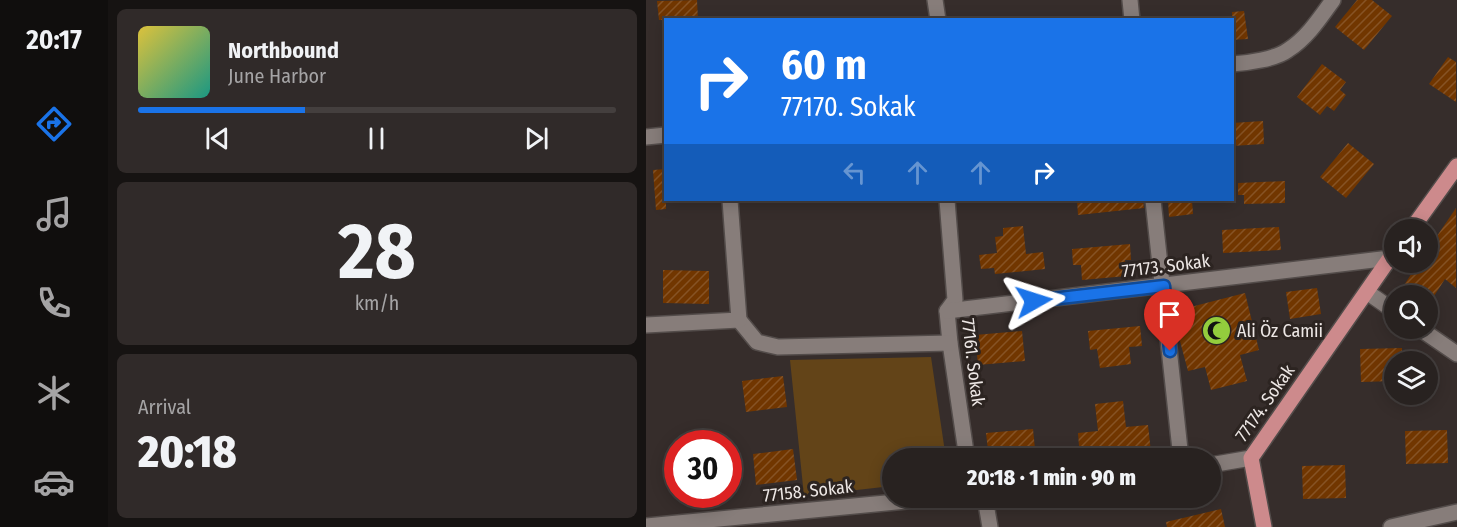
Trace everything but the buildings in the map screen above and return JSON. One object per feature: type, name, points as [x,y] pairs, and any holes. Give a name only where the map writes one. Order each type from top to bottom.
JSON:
[{"type":"main road","points":[[1419,219],[1456,166]]},
{"type":"main road","name":"77174. Sokak","points":[[1250,459],[1384,267]]},
{"type":"main road","points":[[1250,459],[1264,527]]},
{"type":"street","points":[[935,0],[938,18]]},
{"type":"street","points":[[1130,0],[1132,18]]},
{"type":"street","points":[[1234,64],[1287,51],[1312,29],[1333,0]]},
{"type":"street","points":[[646,137],[664,135]]},
{"type":"street","points":[[730,201],[739,320],[757,342],[778,347],[950,343]]},
{"type":"street","name":"77161. Sokak","points":[[947,201],[955,300],[947,310],[965,448]]},
{"type":"street","points":[[1153,201],[1180,448]]},
{"type":"street","name":"77173. Sokak","points":[[947,310],[1164,286],[1384,256]]},
{"type":"street","points":[[1367,292],[1384,304]]},
{"type":"street","points":[[646,325],[739,320]]},
{"type":"street","points":[[1435,339],[1456,354]]},
{"type":"street","points":[[1221,463],[1250,459]]},
{"type":"street","name":"77158. Sokak","points":[[646,526],[738,522],[882,505]]},
{"type":"street","points":[[987,508],[990,527]]},
{"type":"street","points":[[1391,527],[1456,512]]},
{"type":"shaded area","points":[[931,357],[944,448],[882,448],[882,487],[804,496],[790,360]]},
{"type":"place","name":"Ali Öz Camii","points":[[1216,331]]},
{"type":"route","points":[[1034,301],[1164,286],[1170,351]]}]
